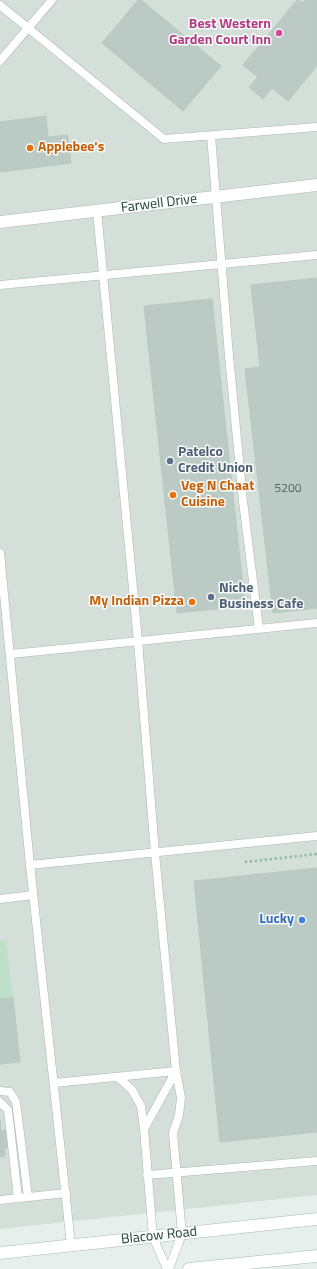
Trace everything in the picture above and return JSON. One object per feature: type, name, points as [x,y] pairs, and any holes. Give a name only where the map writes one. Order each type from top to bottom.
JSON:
[{"type":"main road","name":"Farwell Drive","points":[[0,222],[317,185]]},
{"type":"main road","name":"Blacow Road","points":[[0,1253],[317,1218]]},
{"type":"main road","points":[[189,1269],[317,1256]]},
{"type":"lane","points":[[0,60],[52,0]]},
{"type":"lane","points":[[0,5],[164,139],[317,126]]},
{"type":"lane","points":[[211,136],[223,264],[229,356],[259,629]]},
{"type":"lane","points":[[97,211],[138,641],[155,853],[176,1071],[181,1098],[179,1115],[173,1133],[182,1234],[168,1269]]},
{"type":"lane","points":[[0,285],[317,255]]},
{"type":"lane","points":[[0,553],[11,654],[33,895],[72,1245]]},
{"type":"lane","points":[[11,654],[317,623]]},
{"type":"lane","points":[[30,865],[317,836]]},
{"type":"lane","points":[[0,899],[33,895]]},
{"type":"lane","points":[[54,1083],[118,1078],[176,1071]]},
{"type":"lane","points":[[144,1129],[176,1071]]},
{"type":"lane","points":[[118,1078],[132,1090],[141,1106],[153,1237],[168,1269]]},
{"type":"lane","points":[[0,1091],[10,1092],[16,1102],[28,1197]]},
{"type":"lane","points":[[0,1102],[8,1110],[18,1198]]},
{"type":"lane","points":[[148,1175],[317,1161]]},
{"type":"lane","points":[[0,1200],[66,1193]]},
{"type":"path","points":[[245,862],[317,854]]},
{"type":"shaded area","points":[[0,0],[317,0],[317,1195],[0,1229]]},
{"type":"green space","points":[[0,941],[6,941],[13,998],[0,999]]},
{"type":"building","points":[[138,0],[141,0],[221,66],[183,111],[102,43]]},
{"type":"building","points":[[297,0],[303,3],[305,0],[317,0],[317,66],[288,101],[272,88],[263,99],[249,87],[258,77],[243,65]]},
{"type":"building","points":[[46,116],[48,137],[68,135],[71,163],[0,172],[0,122]]},
{"type":"building","points":[[317,278],[317,608],[273,613],[245,369],[260,367],[251,285]]},
{"type":"building","points":[[212,299],[245,606],[177,613],[144,306]]},
{"type":"building","points":[[317,868],[317,1132],[220,1142],[194,881]]},
{"type":"building","points":[[13,998],[20,1062],[0,1064],[0,999]]},
{"type":"building","points":[[0,1121],[1,1131],[6,1130],[8,1148],[4,1148],[5,1156],[0,1157]]},
{"type":"place","name":"Best Western Garden Court Inn","points":[[279,33]]},
{"type":"place","name":"Applebee's","points":[[30,148]]},
{"type":"place","name":"Patelco Credit Union","points":[[170,461]]},
{"type":"place","name":"Veg N Chaat Cuisine","points":[[173,495]]},
{"type":"place","name":"Niche Business Cafe","points":[[211,597]]},
{"type":"place","name":"My Indian Pizza","points":[[192,602]]},
{"type":"place","name":"Lucky","points":[[302,920]]}]
